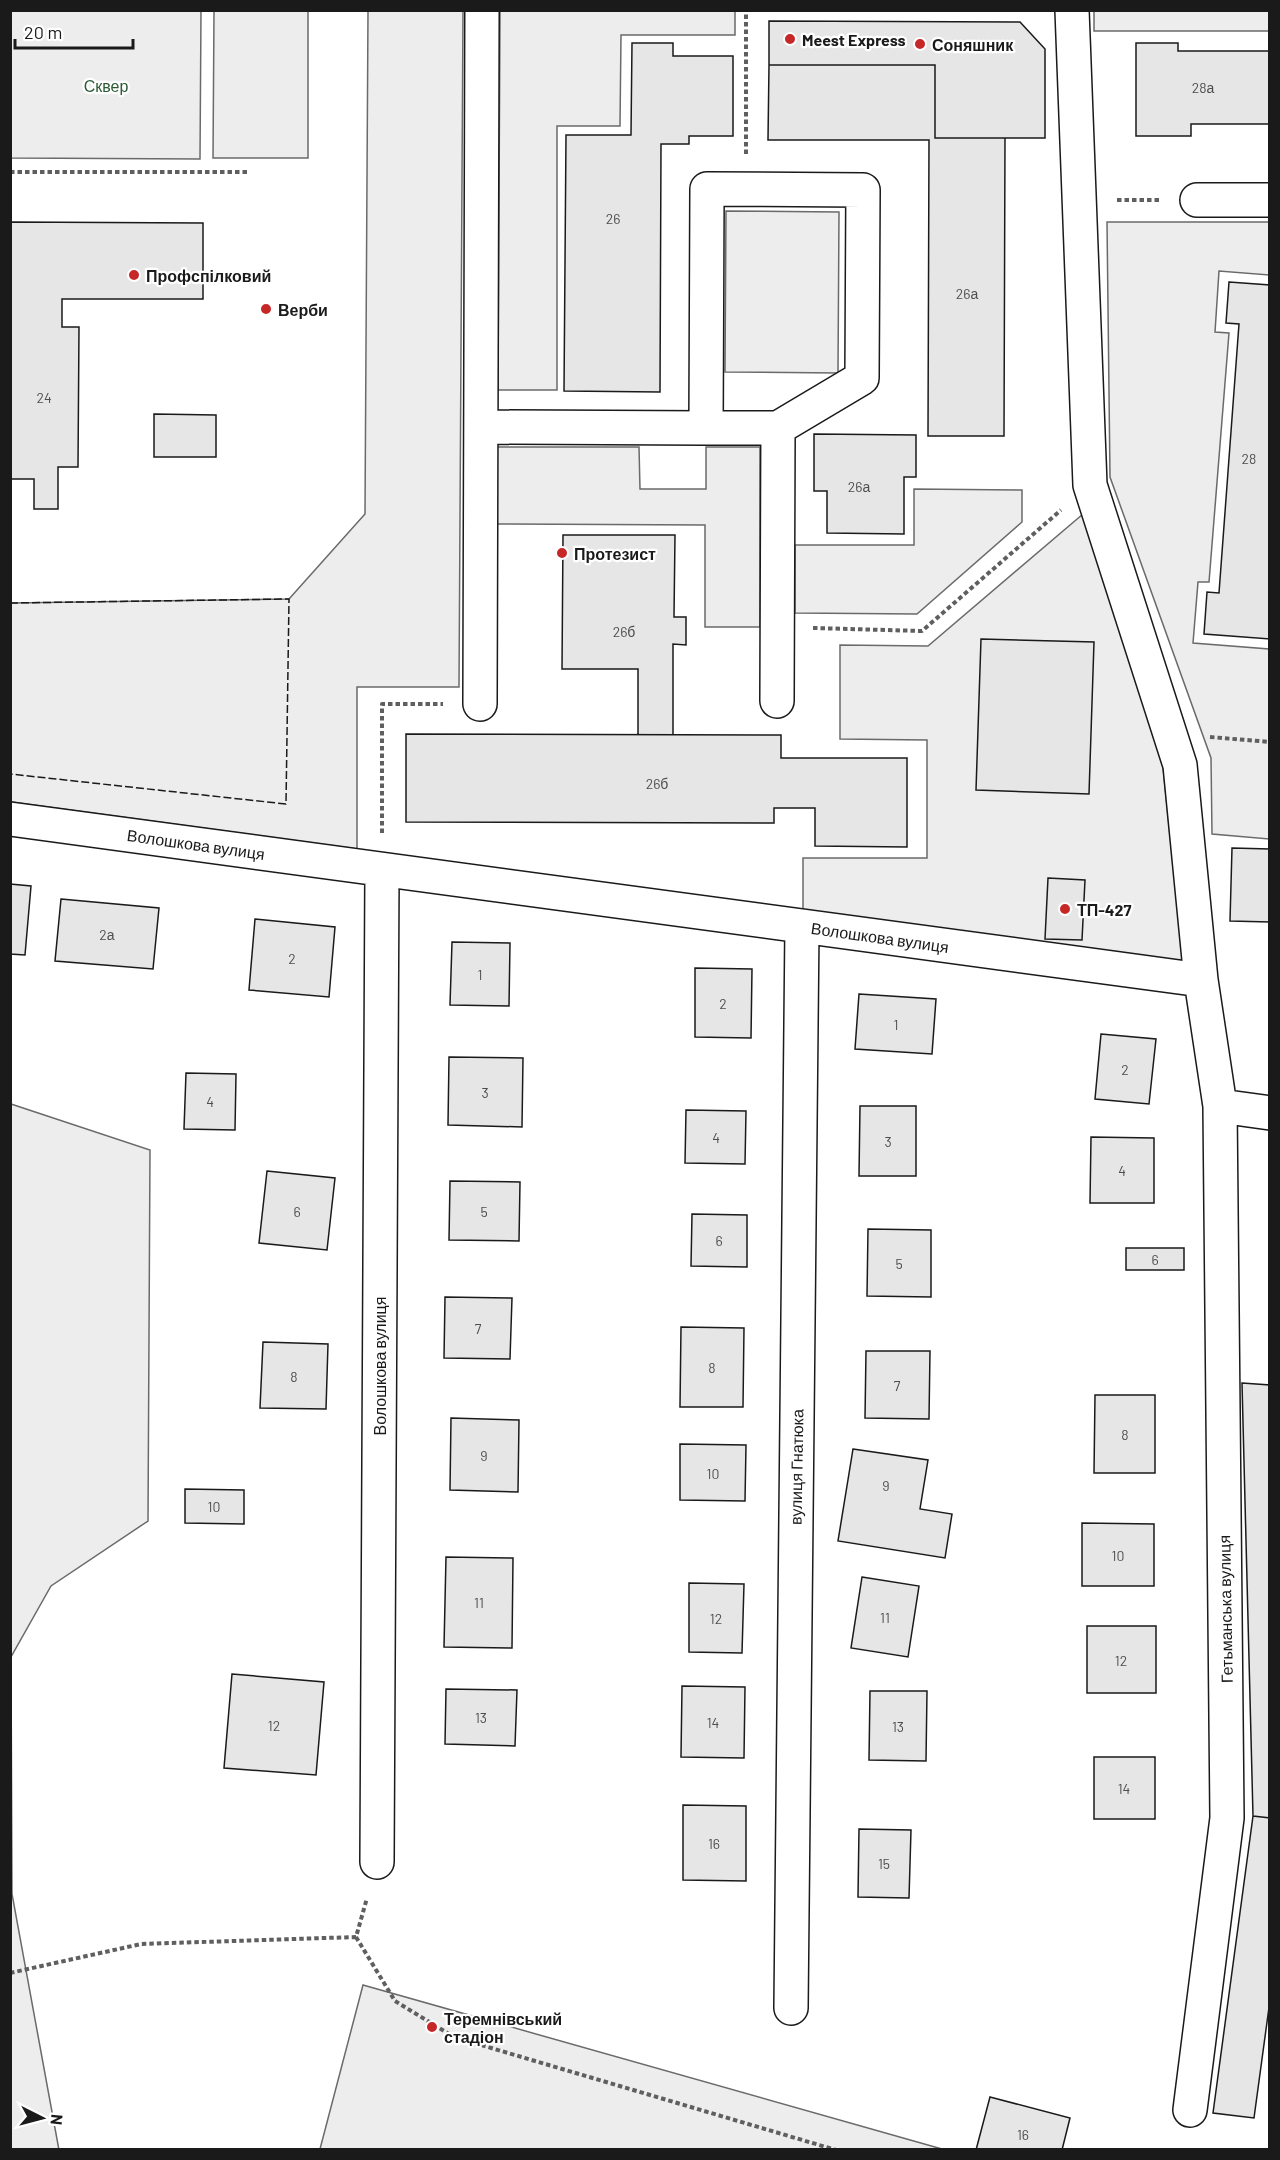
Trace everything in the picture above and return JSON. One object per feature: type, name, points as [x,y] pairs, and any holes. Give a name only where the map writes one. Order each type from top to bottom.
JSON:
[{"type":"street","points":[[480,704],[482,10]]},
{"type":"street","points":[[1072,10],[1090,485],[1180,765],[1201,980],[1220,1106],[1269,1113]]},
{"type":"street","points":[[481,427],[706,428],[778,428],[862,378],[863,190],[707,189],[706,428]]},
{"type":"street","points":[[1197,200],[1269,200]]},
{"type":"street","points":[[777,701],[778,428]]},
{"type":"street","name":"Волошкова вулиця","points":[[10,819],[1201,980]]},
{"type":"street","name":"Волошкова вулиця","points":[[377,1862],[382,870]]},
{"type":"street","name":"вулиця Гнатюка","points":[[790,2008],[802,926]]},
{"type":"street","name":"Гетьманська вулиця","points":[[1190,2110],[1227,1818],[1220,1106]]},
{"type":"path","points":[[746,10],[746,189]]},
{"type":"path","points":[[10,172],[248,172]]},
{"type":"path","points":[[1079,200],[1197,200]]},
{"type":"path","points":[[777,627],[922,631],[1090,485]]},
{"type":"path","points":[[382,870],[382,704],[480,704]]},
{"type":"path","points":[[1170,734],[1269,742]]},
{"type":"path","points":[[377,1862],[356,1937],[395,2001],[454,2037],[836,2150]]},
{"type":"path","points":[[10,1973],[141,1944],[356,1937]]},
{"type":"shaded area","name":"Сквер","points":[[10,11],[201,11],[200,159],[11,158]]},
{"type":"shaded area","points":[[214,11],[308,11],[308,158],[213,158]]},
{"type":"shaded area","points":[[368,11],[463,11],[459,687],[357,687],[357,849],[11,802],[11,603],[289,599],[365,514]]},
{"type":"shaded area","points":[[500,11],[735,11],[735,35],[621,35],[620,126],[557,126],[557,390],[498,390]]},
{"type":"shaded area","points":[[1094,11],[1269,11],[1269,31],[1094,31]]},
{"type":"shaded area","points":[[726,211],[839,212],[838,373],[725,372]]},
{"type":"shaded area","points":[[1107,222],[1269,222],[1269,275],[1219,271],[1215,332],[1229,333],[1209,582],[1198,582],[1193,643],[1269,649],[1269,839],[1212,834],[1211,758],[1110,477]]},
{"type":"shaded area","points":[[491,447],[639,447],[640,489],[706,489],[706,447],[760,447],[760,627],[705,627],[705,525],[491,524]]},
{"type":"shaded area","points":[[914,489],[1022,490],[1022,522],[917,614],[795,613],[795,545],[914,545]]},
{"type":"shaded area","points":[[1083,514],[1163,767],[1183,961],[803,910],[803,858],[927,858],[927,740],[840,739],[840,645],[928,646]]},
{"type":"shaded area","points":[[11,1104],[150,1150],[148,1521],[51,1586],[11,1657],[12,1894],[59,2150],[10,2149]]},
{"type":"shaded area","name":"Теремнівський стадіон","points":[[363,1985],[942,2149],[320,2149]]},
{"type":"building","points":[[769,21],[1020,22],[1045,49],[1045,138],[935,138],[935,65],[769,65]]},
{"type":"building","points":[[632,43],[673,43],[673,56],[733,56],[733,136],[689,136],[689,144],[661,144],[660,392],[564,391],[566,135],[631,135]]},
{"type":"building","points":[[1136,43],[1178,43],[1178,51],[1270,51],[1270,124],[1191,124],[1191,136],[1136,136]]},
{"type":"building","points":[[769,65],[935,65],[935,138],[1005,138],[1004,436],[928,436],[929,140],[768,140]]},
{"type":"building","points":[[10,222],[203,223],[203,299],[62,299],[62,327],[79,327],[78,467],[58,467],[58,509],[34,509],[34,479],[10,479]]},
{"type":"building","points":[[1229,282],[1270,285],[1270,639],[1204,634],[1207,592],[1219,593],[1239,324],[1226,323]]},
{"type":"building","points":[[154,414],[216,415],[216,457],[154,457]]},
{"type":"building","points":[[814,434],[916,435],[916,477],[904,477],[904,534],[827,533],[827,491],[814,491]]},
{"type":"building","points":[[563,535],[675,535],[674,617],[686,617],[686,645],[673,644],[673,735],[638,735],[638,669],[562,669]]},
{"type":"building","points":[[981,639],[1094,642],[1089,794],[976,790]]},
{"type":"building","points":[[406,734],[781,735],[781,758],[907,758],[907,847],[815,846],[815,808],[774,808],[774,823],[406,822]]},
{"type":"building","points":[[1232,848],[1270,849],[1270,922],[1230,921]]},
{"type":"building","name":"ТП-427","points":[[1048,878],[1085,880],[1082,940],[1045,939]]},
{"type":"building","points":[[10,884],[31,886],[25,955],[10,954]]},
{"type":"building","points":[[61,899],[159,908],[153,969],[55,961]]},
{"type":"building","points":[[255,919],[335,927],[329,997],[249,990]]},
{"type":"building","points":[[452,942],[510,943],[509,1006],[450,1005]]},
{"type":"building","points":[[695,968],[752,969],[751,1038],[695,1037]]},
{"type":"building","points":[[859,994],[936,999],[932,1054],[855,1049]]},
{"type":"building","points":[[1101,1034],[1156,1039],[1149,1104],[1095,1099]]},
{"type":"building","points":[[449,1057],[523,1058],[522,1127],[448,1125]]},
{"type":"building","points":[[186,1073],[236,1074],[235,1130],[184,1129]]},
{"type":"building","points":[[860,1106],[916,1106],[916,1176],[859,1176]]},
{"type":"building","points":[[686,1110],[746,1111],[745,1164],[685,1163]]},
{"type":"building","points":[[1091,1137],[1154,1138],[1154,1203],[1090,1203]]},
{"type":"building","points":[[267,1171],[335,1178],[327,1250],[259,1243]]},
{"type":"building","points":[[450,1181],[520,1182],[519,1241],[449,1240]]},
{"type":"building","points":[[692,1214],[747,1215],[747,1267],[691,1266]]},
{"type":"building","points":[[868,1229],[931,1230],[931,1297],[867,1296]]},
{"type":"building","points":[[1126,1248],[1184,1248],[1184,1270],[1126,1270]]},
{"type":"building","points":[[445,1297],[512,1298],[510,1359],[444,1358]]},
{"type":"building","points":[[681,1327],[744,1328],[743,1407],[680,1407]]},
{"type":"building","points":[[263,1342],[328,1344],[326,1409],[260,1408]]},
{"type":"building","points":[[866,1351],[930,1351],[929,1419],[865,1418]]},
{"type":"building","points":[[1242,1383],[1270,1385],[1270,1818],[1253,1816]]},
{"type":"building","points":[[1095,1395],[1155,1395],[1155,1473],[1094,1473]]},
{"type":"building","points":[[451,1418],[519,1420],[518,1492],[450,1490]]},
{"type":"building","points":[[680,1444],[746,1445],[745,1501],[680,1500]]},
{"type":"building","points":[[853,1449],[928,1460],[920,1509],[952,1514],[945,1558],[838,1541]]},
{"type":"building","points":[[185,1489],[244,1490],[244,1524],[185,1523]]},
{"type":"building","points":[[1082,1523],[1154,1524],[1154,1586],[1082,1586]]},
{"type":"building","points":[[446,1557],[513,1558],[512,1648],[444,1647]]},
{"type":"building","points":[[862,1577],[919,1586],[908,1657],[851,1648]]},
{"type":"building","points":[[689,1583],[744,1584],[742,1653],[689,1652]]},
{"type":"building","points":[[1087,1626],[1156,1626],[1156,1693],[1087,1693]]},
{"type":"building","points":[[232,1674],[324,1682],[316,1775],[224,1768]]},
{"type":"building","points":[[682,1686],[745,1687],[744,1758],[681,1757]]},
{"type":"building","points":[[446,1689],[517,1690],[515,1746],[445,1744]]},
{"type":"building","points":[[870,1691],[927,1691],[926,1761],[869,1760]]},
{"type":"building","points":[[1094,1757],[1155,1757],[1155,1819],[1094,1819]]},
{"type":"building","points":[[683,1805],[746,1806],[746,1881],[683,1880]]},
{"type":"building","points":[[1253,1816],[1270,1818],[1270,2000],[1254,2118],[1213,2113]]},
{"type":"building","points":[[859,1829],[911,1830],[909,1898],[858,1897]]},
{"type":"building","points":[[990,2097],[1070,2118],[1062,2150],[976,2150]]},
{"type":"fence","points":[[10,603],[289,599],[286,804],[10,774]]},
{"type":"place","name":"Meest Express","points":[[790,39]]},
{"type":"place","name":"Соняшник","points":[[920,44]]},
{"type":"place","name":"Профспілковий","points":[[134,275]]},
{"type":"place","name":"Верби","points":[[266,309]]},
{"type":"place","name":"Протезист","points":[[562,553]]},
{"type":"place","name":"ТП-427","points":[[1065,909]]},
{"type":"place","name":"Теремнівський стадіон","points":[[432,2027]]}]
